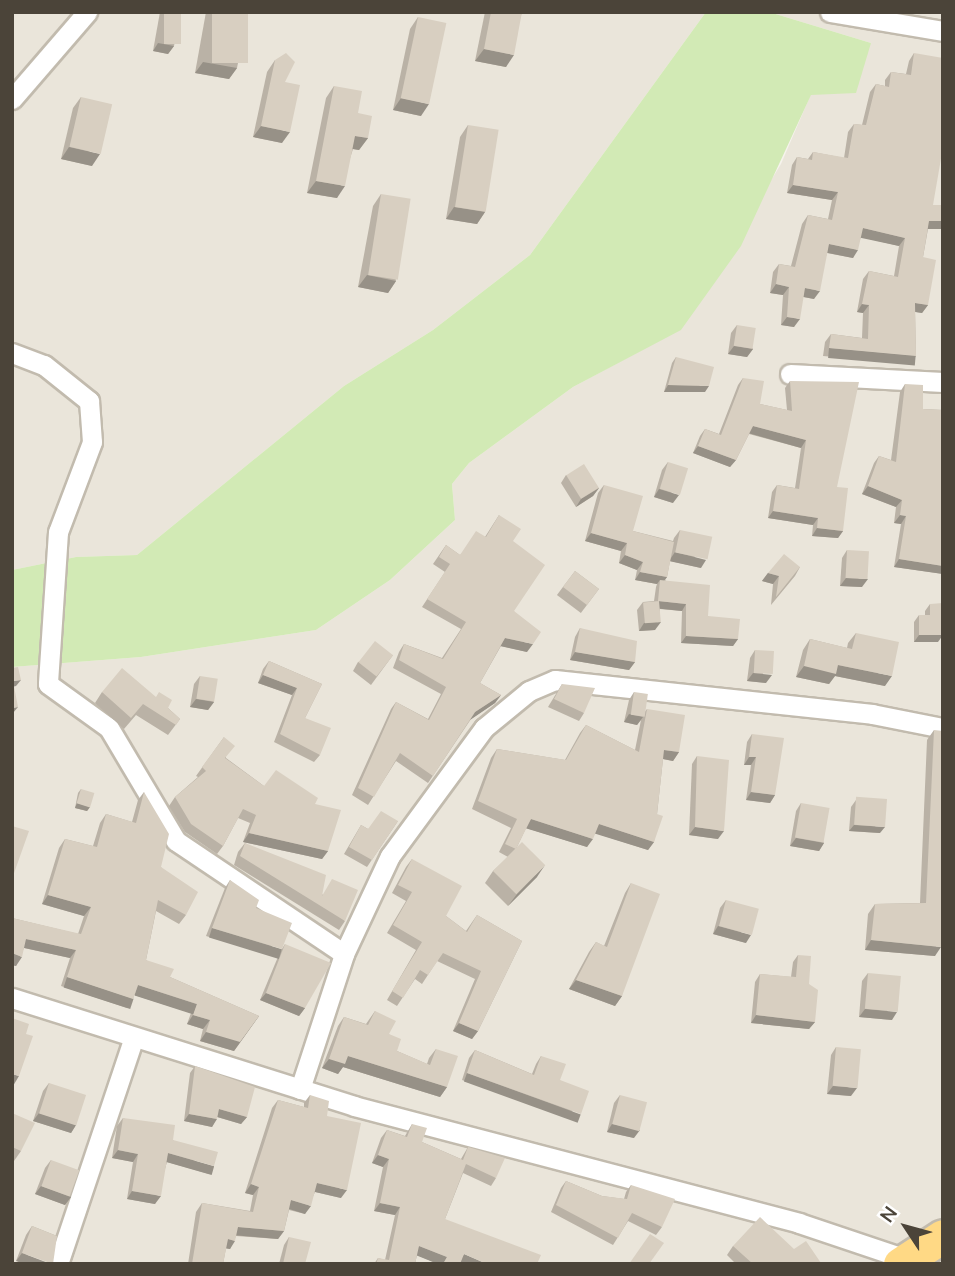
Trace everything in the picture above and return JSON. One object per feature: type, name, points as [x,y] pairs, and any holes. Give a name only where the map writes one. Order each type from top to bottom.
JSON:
[{"type":"street","points":[[12,99],[87,12]]},
{"type":"street","points":[[830,12],[943,31]]},
{"type":"street","points":[[12,353],[44,365],[89,401],[92,442],[58,532],[48,684],[109,728],[176,841],[344,954]]},
{"type":"street","points":[[790,374],[943,382]]},
{"type":"street","points":[[300,1089],[344,954],[390,856],[428,799],[484,728],[541,685],[555,680],[873,714],[943,728]]},
{"type":"street","points":[[12,998],[300,1089],[799,1223],[924,1243]]},
{"type":"street","points":[[58,1264],[134,1037]]},
{"type":"shaded area","points":[[12,12],[706,12],[530,255],[433,330],[344,386],[137,555],[76,557],[12,570]]},
{"type":"shaded area","points":[[769,12],[943,12],[943,1264],[12,1264],[12,667],[141,657],[316,630],[390,580],[455,520],[452,484],[469,463],[573,387],[681,329],[781,164],[811,94],[871,43]]},
{"type":"green space","points":[[706,12],[769,12],[871,43],[856,93],[811,95],[741,246],[681,330],[573,387],[469,463],[452,484],[455,520],[390,580],[316,630],[141,657],[12,667],[12,570],[76,557],[137,555],[344,386],[433,330],[530,255]]},
{"type":"building","points":[[164,12],[181,12],[181,44],[164,44]]},
{"type":"building","points":[[212,12],[248,12],[248,63],[212,63]]},
{"type":"building","points":[[491,12],[522,12],[514,55],[484,49]]},
{"type":"building","points":[[418,17],[446,23],[429,104],[401,98]]},
{"type":"building","points":[[286,53],[295,62],[285,82],[300,85],[290,132],[261,126],[275,60]]},
{"type":"building","points":[[914,53],[943,58],[943,147],[933,205],[943,205],[943,221],[929,221],[923,257],[936,260],[928,305],[915,303],[916,356],[829,348],[831,334],[868,339],[869,305],[862,304],[869,271],[898,277],[905,238],[863,228],[858,250],[829,244],[820,291],[805,288],[800,319],[787,317],[789,287],[776,284],[779,264],[795,267],[808,215],[832,220],[838,192],[793,185],[797,157],[812,160],[813,152],[848,158],[854,124],[866,125],[876,84],[889,87],[891,72],[911,75]]},
{"type":"building","points":[[334,86],[362,91],[358,113],[372,116],[368,138],[355,136],[345,186],[316,181]]},
{"type":"building","points":[[81,97],[112,104],[101,154],[70,147]]},
{"type":"building","points":[[468,125],[499,130],[486,212],[455,207]]},
{"type":"building","points":[[381,194],[411,199],[398,280],[368,275]]},
{"type":"building","points":[[737,325],[756,328],[752,349],[734,346]]},
{"type":"building","points":[[676,357],[714,367],[709,386],[668,385]]},
{"type":"building","points":[[743,378],[764,381],[760,404],[792,411],[790,381],[859,382],[837,487],[848,488],[843,531],[817,528],[818,518],[773,511],[777,485],[799,489],[806,440],[753,426],[736,460],[698,446],[705,429],[721,435]]},
{"type":"building","points":[[905,384],[923,385],[923,409],[943,410],[943,566],[899,559],[906,516],[900,515],[902,500],[868,486],[879,456],[896,462]]},
{"type":"building","points":[[668,462],[688,468],[680,495],[660,489]]},
{"type":"building","points":[[584,464],[599,488],[581,499],[566,475]]},
{"type":"building","points":[[604,485],[643,496],[633,531],[674,542],[667,577],[640,572],[643,562],[625,555],[627,543],[591,533]]},
{"type":"building","points":[[499,515],[521,529],[513,541],[545,565],[514,611],[541,632],[533,644],[505,638],[480,683],[501,695],[475,712],[433,776],[400,753],[374,797],[358,788],[396,702],[429,720],[446,687],[399,660],[404,644],[443,659],[466,622],[427,599],[450,564],[439,557],[446,545],[460,555],[476,531],[486,537]]},
{"type":"building","points":[[680,530],[712,537],[707,559],[675,552]]},
{"type":"building","points":[[847,550],[869,551],[868,579],[846,578]]},
{"type":"building","points":[[784,554],[800,567],[776,597],[779,576],[768,573]]},
{"type":"building","points":[[575,571],[599,589],[587,605],[563,587]]},
{"type":"building","points":[[660,580],[710,585],[708,616],[740,619],[738,639],[686,636],[686,604],[658,601]]},
{"type":"building","points":[[659,601],[661,622],[645,623],[643,602]]},
{"type":"building","points":[[943,603],[943,635],[919,635],[919,615],[930,615],[930,604]]},
{"type":"building","points":[[580,628],[637,641],[635,662],[575,652]]},
{"type":"building","points":[[856,633],[899,642],[892,676],[838,665],[836,674],[804,666],[810,639],[852,649]]},
{"type":"building","points":[[375,641],[393,655],[377,676],[358,662]]},
{"type":"building","points":[[755,650],[774,651],[773,674],[754,673]]},
{"type":"building","points":[[269,661],[322,684],[305,718],[331,728],[320,755],[280,734],[297,688],[263,675]]},
{"type":"building","points":[[18,667],[21,680],[13,681],[18,707],[12,708],[12,668]]},
{"type":"building","points":[[122,668],[156,697],[159,692],[172,700],[168,708],[180,719],[176,725],[143,704],[131,718],[102,692]]},
{"type":"building","points":[[200,676],[218,679],[214,702],[196,699]]},
{"type":"building","points":[[562,684],[595,688],[584,713],[554,699]]},
{"type":"building","points":[[634,692],[648,694],[645,717],[631,715]]},
{"type":"building","points":[[647,709],[685,715],[679,752],[664,750],[657,814],[663,816],[654,842],[599,824],[593,839],[531,819],[516,849],[505,844],[517,819],[478,801],[497,749],[566,760],[586,725],[639,752]]},
{"type":"building","points":[[934,730],[943,731],[941,947],[871,940],[875,904],[926,903]]},
{"type":"building","points":[[752,734],[784,738],[775,795],[751,792],[756,757],[749,757]]},
{"type":"building","points":[[224,737],[235,746],[225,758],[264,786],[276,770],[318,798],[315,804],[341,810],[328,851],[249,833],[256,815],[243,809],[223,846],[191,824],[175,797],[206,771],[202,767]]},
{"type":"building","points":[[697,756],[729,760],[724,831],[695,827]]},
{"type":"building","points":[[81,789],[94,793],[90,807],[77,803]]},
{"type":"building","points":[[144,792],[169,834],[161,867],[198,892],[186,915],[158,900],[146,960],[174,969],[170,977],[259,1016],[240,1042],[206,1032],[210,1020],[193,1015],[197,1004],[138,985],[133,999],[67,977],[76,950],[26,939],[22,957],[12,953],[12,918],[81,934],[91,907],[48,895],[65,839],[97,847],[106,814],[136,823]]},
{"type":"building","points":[[856,797],[887,799],[885,827],[854,825]]},
{"type":"building","points":[[801,803],[830,808],[823,843],[795,837]]},
{"type":"building","points":[[381,811],[398,821],[372,860],[349,847],[361,825],[368,829]]},
{"type":"building","points":[[12,826],[29,831],[13,876],[12,876]]},
{"type":"building","points":[[522,842],[545,865],[516,894],[493,871]]},
{"type":"building","points":[[245,843],[326,875],[322,896],[332,879],[358,890],[345,921],[240,856]]},
{"type":"building","points":[[412,859],[462,886],[446,916],[467,932],[477,915],[522,941],[478,1031],[459,1023],[481,971],[443,953],[428,975],[420,970],[403,998],[392,991],[422,942],[393,925],[412,892],[398,885]]},
{"type":"building","points":[[230,880],[259,900],[256,908],[292,923],[282,949],[212,928]]},
{"type":"building","points":[[631,883],[660,894],[622,996],[576,980],[596,942],[607,947]]},
{"type":"building","points":[[726,900],[759,909],[752,935],[719,926]]},
{"type":"building","points":[[285,944],[331,963],[305,1008],[266,993]]},
{"type":"building","points":[[798,955],[811,956],[809,984],[818,990],[815,1022],[756,1015],[760,974],[796,977]]},
{"type":"building","points":[[868,973],[901,976],[898,1012],[865,1009]]},
{"type":"building","points":[[375,1011],[396,1021],[389,1034],[401,1039],[397,1051],[430,1065],[436,1049],[458,1056],[447,1087],[348,1056],[345,1064],[329,1059],[344,1017],[368,1025]]},
{"type":"building","points":[[12,1018],[29,1024],[26,1034],[33,1036],[19,1076],[12,1074]]},
{"type":"building","points":[[836,1047],[861,1049],[858,1088],[833,1086]]},
{"type":"building","points":[[475,1050],[534,1075],[541,1056],[566,1064],[560,1080],[589,1091],[581,1114],[467,1073]]},
{"type":"building","points":[[195,1066],[255,1087],[247,1117],[219,1109],[217,1119],[189,1114]]},
{"type":"building","points":[[49,1083],[86,1095],[76,1125],[39,1113]]},
{"type":"building","points":[[310,1095],[329,1101],[327,1116],[361,1123],[347,1190],[317,1183],[311,1206],[291,1200],[284,1231],[238,1227],[235,1241],[228,1239],[223,1264],[192,1264],[202,1203],[253,1212],[259,1187],[251,1184],[278,1100],[308,1108]]},
{"type":"building","points":[[620,1095],[647,1102],[639,1131],[612,1124]]},
{"type":"building","points":[[12,1113],[35,1123],[21,1151],[12,1147]]},
{"type":"building","points":[[123,1118],[175,1125],[173,1140],[218,1152],[214,1166],[168,1153],[161,1196],[132,1191],[138,1154],[118,1150]]},
{"type":"building","points":[[412,1124],[427,1128],[422,1142],[463,1160],[468,1147],[505,1158],[496,1178],[466,1164],[445,1219],[541,1255],[537,1264],[487,1264],[464,1254],[460,1264],[443,1264],[447,1257],[419,1246],[415,1264],[376,1264],[378,1258],[389,1260],[400,1207],[380,1203],[389,1159],[378,1155],[387,1130],[407,1137]]},
{"type":"building","points":[[51,1160],[79,1170],[70,1197],[41,1186]]},
{"type":"building","points":[[566,1181],[602,1196],[627,1199],[631,1185],[675,1199],[662,1227],[632,1213],[618,1238],[556,1205]]},
{"type":"building","points":[[760,1217],[794,1249],[806,1241],[821,1263],[753,1264],[733,1246]]},
{"type":"building","points":[[32,1226],[57,1236],[53,1264],[22,1253]]},
{"type":"building","points":[[650,1234],[664,1243],[649,1264],[629,1264]]},
{"type":"building","points":[[289,1237],[311,1242],[305,1264],[283,1264]]}]
